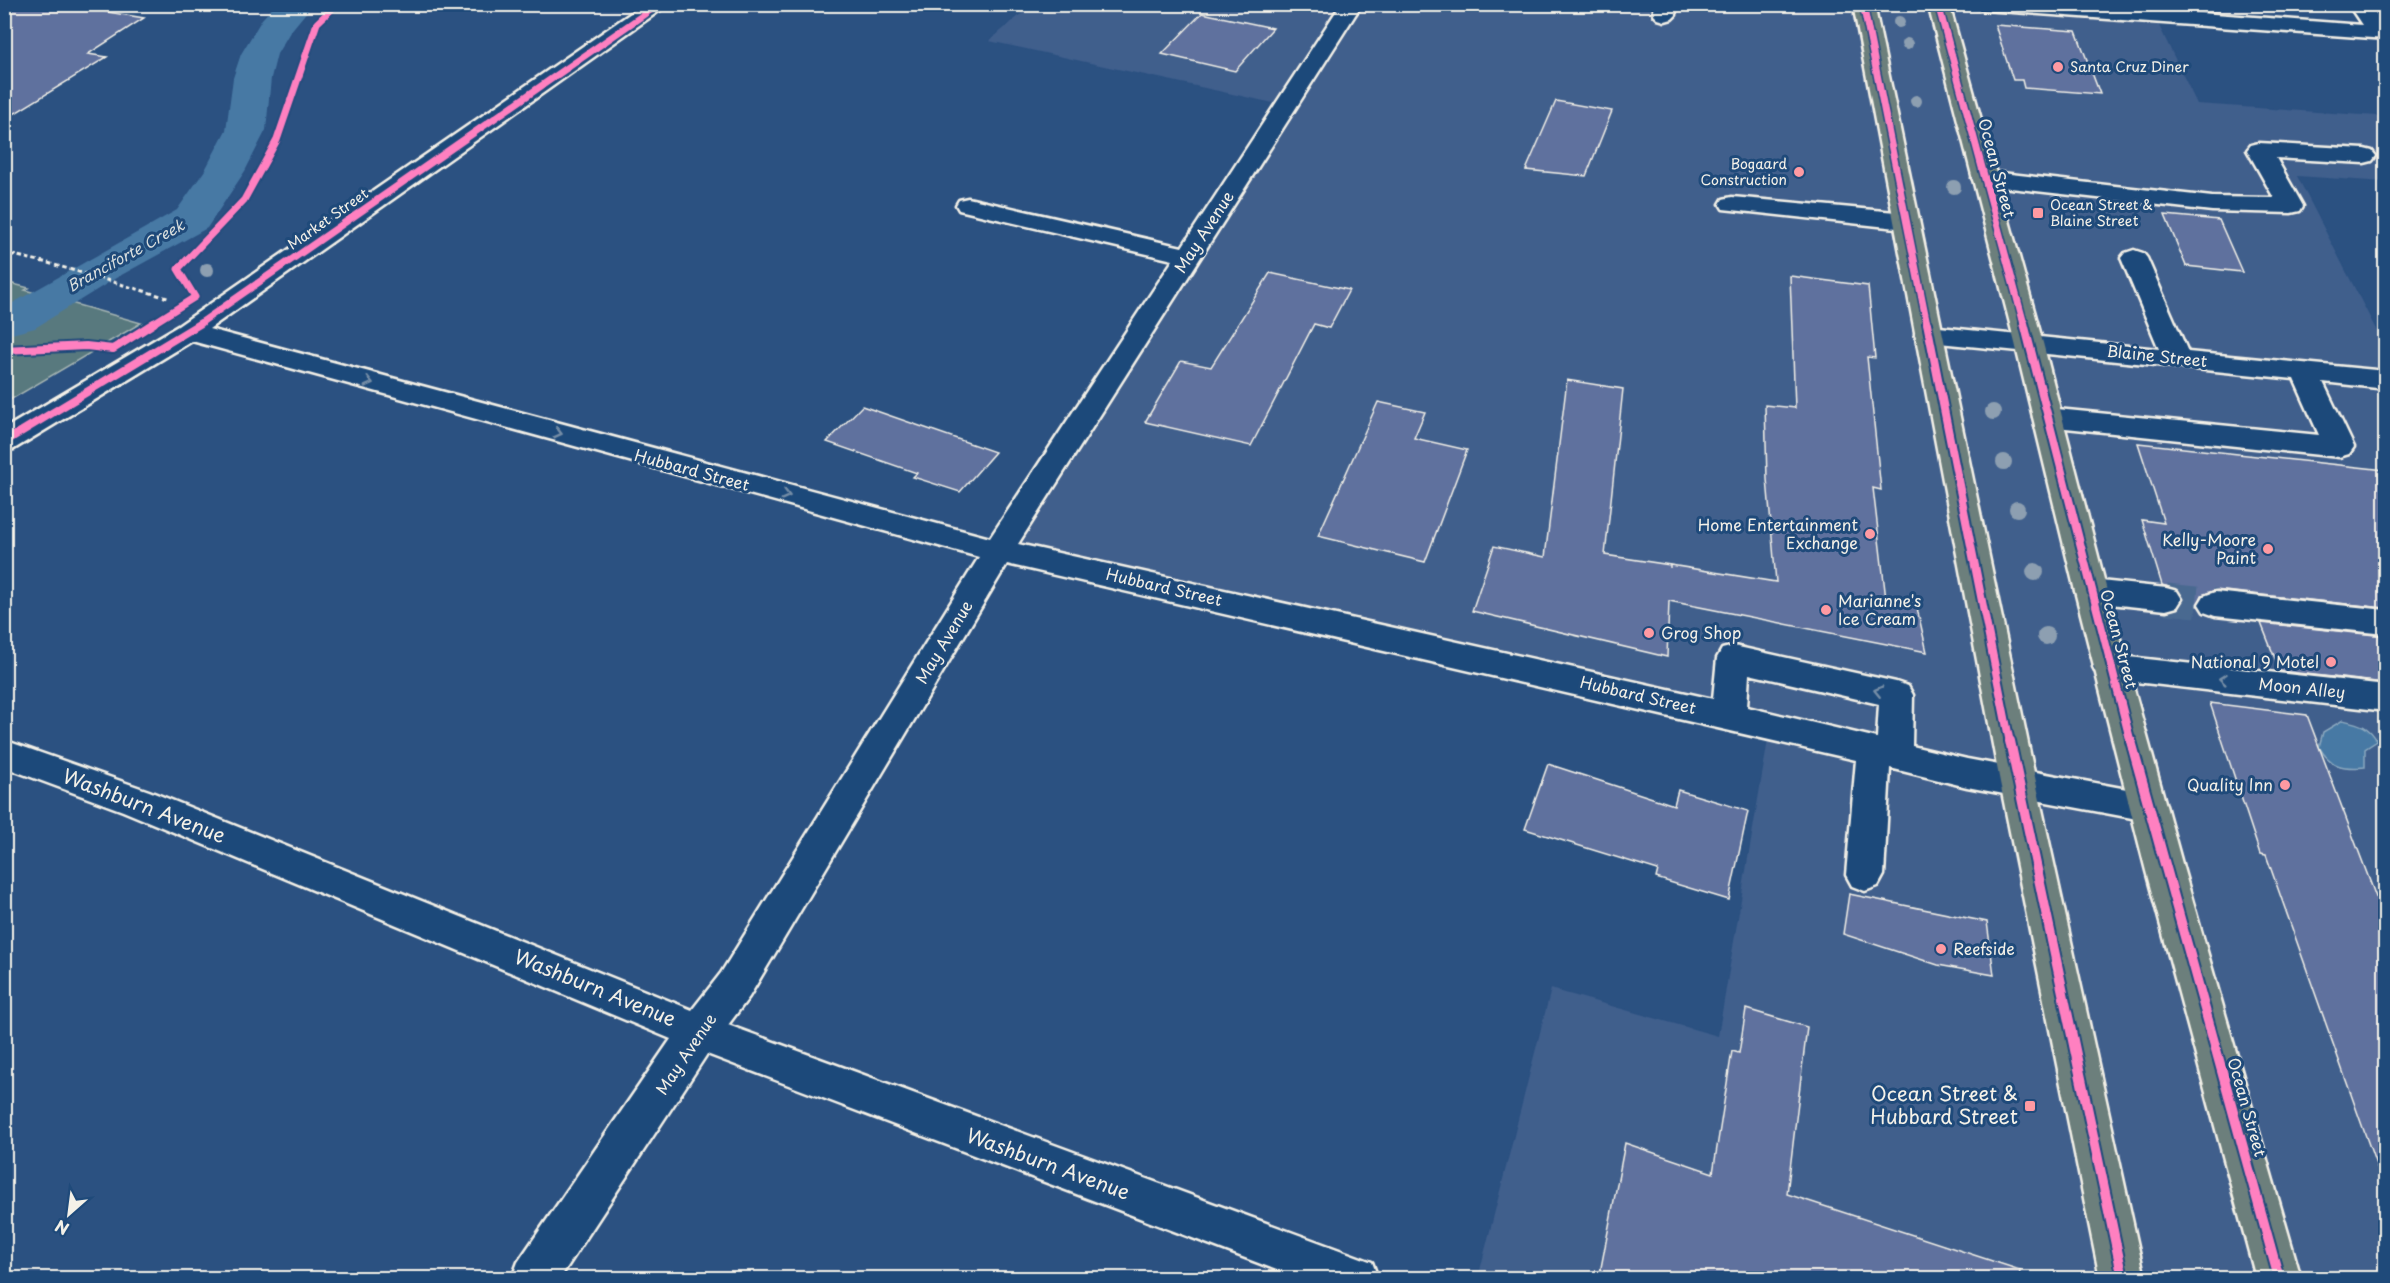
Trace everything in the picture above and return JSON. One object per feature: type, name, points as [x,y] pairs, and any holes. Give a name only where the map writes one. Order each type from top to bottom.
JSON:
[{"type":"main road","points":[[1863,4],[2018,782],[2123,1278]]},
{"type":"main road","name":"Ocean Street","points":[[1938,4],[2029,344],[2110,667],[2279,1278]]},
{"type":"street","name":"Market Street","points":[[4,442],[188,332],[659,4]]},
{"type":"street","name":"May Avenue","points":[[534,1278],[700,1031],[735,985],[1000,550],[1352,4]]},
{"type":"street","points":[[1984,4],[2382,33]]},
{"type":"street","points":[[2358,4],[2382,33]]},
{"type":"street","points":[[1984,178],[2212,204],[2291,206],[2259,150],[2364,156]]},
{"type":"street","points":[[1732,204],[1906,220]]},
{"type":"street","points":[[968,205],[1188,256]]},
{"type":"street","points":[[2134,258],[2178,358]]},
{"type":"street","name":"Hubbard Street","points":[[188,332],[959,542],[1729,716],[1967,773],[2148,807]]},
{"type":"street","name":"Blaine Street","points":[[1929,334],[2385,380]]},
{"type":"street","points":[[2047,417],[2339,447],[2304,371]]},
{"type":"street","points":[[2091,591],[2166,598]]},
{"type":"street","points":[[2215,603],[2385,622]]},
{"type":"street","points":[[1729,716],[1734,658],[1896,695],[1864,875]]},
{"type":"street","name":"Moon Alley","points":[[2110,667],[2385,698]]},
{"type":"street","name":"Washburn Avenue","points":[[4,753],[147,806],[780,1065],[1356,1278]]},
{"type":"path","points":[[4,253],[48,263],[175,300]]},
{"type":"shaded area","points":[[1033,4],[2149,5],[2197,104],[2378,116],[2385,128],[2385,182],[2297,176],[2385,347],[2385,1278],[1478,1278],[1551,989],[1718,1036],[1771,722],[1003,541],[1282,105],[989,41]]},
{"type":"shaded area","points":[[2343,720],[2363,726],[2377,741],[2365,749],[2365,767],[2350,768],[2333,763],[2319,747],[2323,732]]},
{"type":"green space","points":[[5,282],[29,288],[25,290],[141,323],[5,403]]},
{"type":"building","points":[[4,4],[60,4],[144,18],[88,54],[107,57],[4,120]]},
{"type":"building","points":[[1202,13],[1273,28],[1235,71],[1162,54]]},
{"type":"building","name":"Santa Cruz Diner","points":[[1995,25],[2076,31],[2100,94],[2024,88],[2022,80],[2013,80]]},
{"type":"building","points":[[1556,101],[1612,111],[1586,176],[1526,170]]},
{"type":"building","points":[[2165,215],[2219,220],[2242,272],[2186,266]]},
{"type":"building","points":[[1270,273],[1349,290],[1329,328],[1314,324],[1251,446],[1145,422],[1181,361],[1211,367]]},
{"type":"building","points":[[1790,276],[1868,286],[1875,358],[1867,357],[1881,490],[1873,488],[1886,599],[1916,604],[1927,652],[1669,601],[1667,657],[1472,611],[1494,546],[1545,557],[1567,380],[1623,389],[1605,555],[1776,582],[1767,479],[1765,405],[1795,408]]},
{"type":"building","points":[[1378,402],[1425,412],[1414,438],[1467,450],[1425,562],[1318,536]]},
{"type":"building","points":[[862,406],[995,452],[960,492],[913,477],[917,473],[827,442]]},
{"type":"building","name":"Kelly-Moore Paint","points":[[2138,443],[2385,470],[2385,608],[2215,590],[2202,595],[2198,606],[2182,604],[2184,598],[2179,590],[2162,585],[2142,520],[2164,523]]},
{"type":"building","name":"National 9 Motel","points":[[2261,623],[2385,636],[2385,683],[2280,671]]},
{"type":"building","points":[[2210,703],[2307,715],[2385,921],[2385,1175],[2380,1176],[2266,855],[2260,854]]},
{"type":"building","points":[[1548,764],[1674,805],[1678,790],[1748,811],[1729,900],[1656,878],[1658,870],[1525,829]]},
{"type":"building","name":"Reefside","points":[[1849,894],[1987,922],[1994,975],[1938,965],[1843,934]]},
{"type":"building","points":[[1746,1009],[1807,1027],[1787,1194],[2020,1270],[2019,1278],[1599,1278],[1625,1143],[1713,1173],[1732,1051],[1739,1053]]},
{"type":"waterway","name":"Branciforte Creek","points":[[4,323],[19,318],[101,269],[192,219],[225,171],[246,130],[252,78],[259,54],[275,27],[296,4]]},
{"type":"tunnel","points":[[2166,599],[2215,604]]},
{"type":"cycle path","points":[[4,350],[86,346],[113,349],[195,297],[178,269],[244,200],[277,140],[317,23],[337,4]]},
{"type":"cycle path","points":[[4,442],[188,332],[659,4]]},
{"type":"cycle path","points":[[1863,4],[2018,782],[2123,1278]]},
{"type":"cycle path","points":[[1938,4],[2029,343],[2091,591],[2165,871],[2279,1278]]},
{"type":"place","name":"Santa Cruz Diner","points":[[2058,67]]},
{"type":"place","name":"Bogaard Construction","points":[[1799,172]]},
{"type":"place","name":"Ocean Street & Blaine Street","points":[[2038,213]]},
{"type":"place","name":"Home Entertainment Exchange","points":[[1870,534]]},
{"type":"place","name":"Kelly-Moore Paint","points":[[2268,549]]},
{"type":"place","name":"Marianne's Ice Cream","points":[[1826,610]]},
{"type":"place","name":"Grog Shop","points":[[1649,633]]},
{"type":"place","name":"National 9 Motel","points":[[2331,662]]},
{"type":"place","name":"Quality Inn","points":[[2285,785]]},
{"type":"place","name":"Reefside","points":[[1941,949]]},
{"type":"place","name":"Ocean Street & Hubbard Street","points":[[2030,1106]]}]
